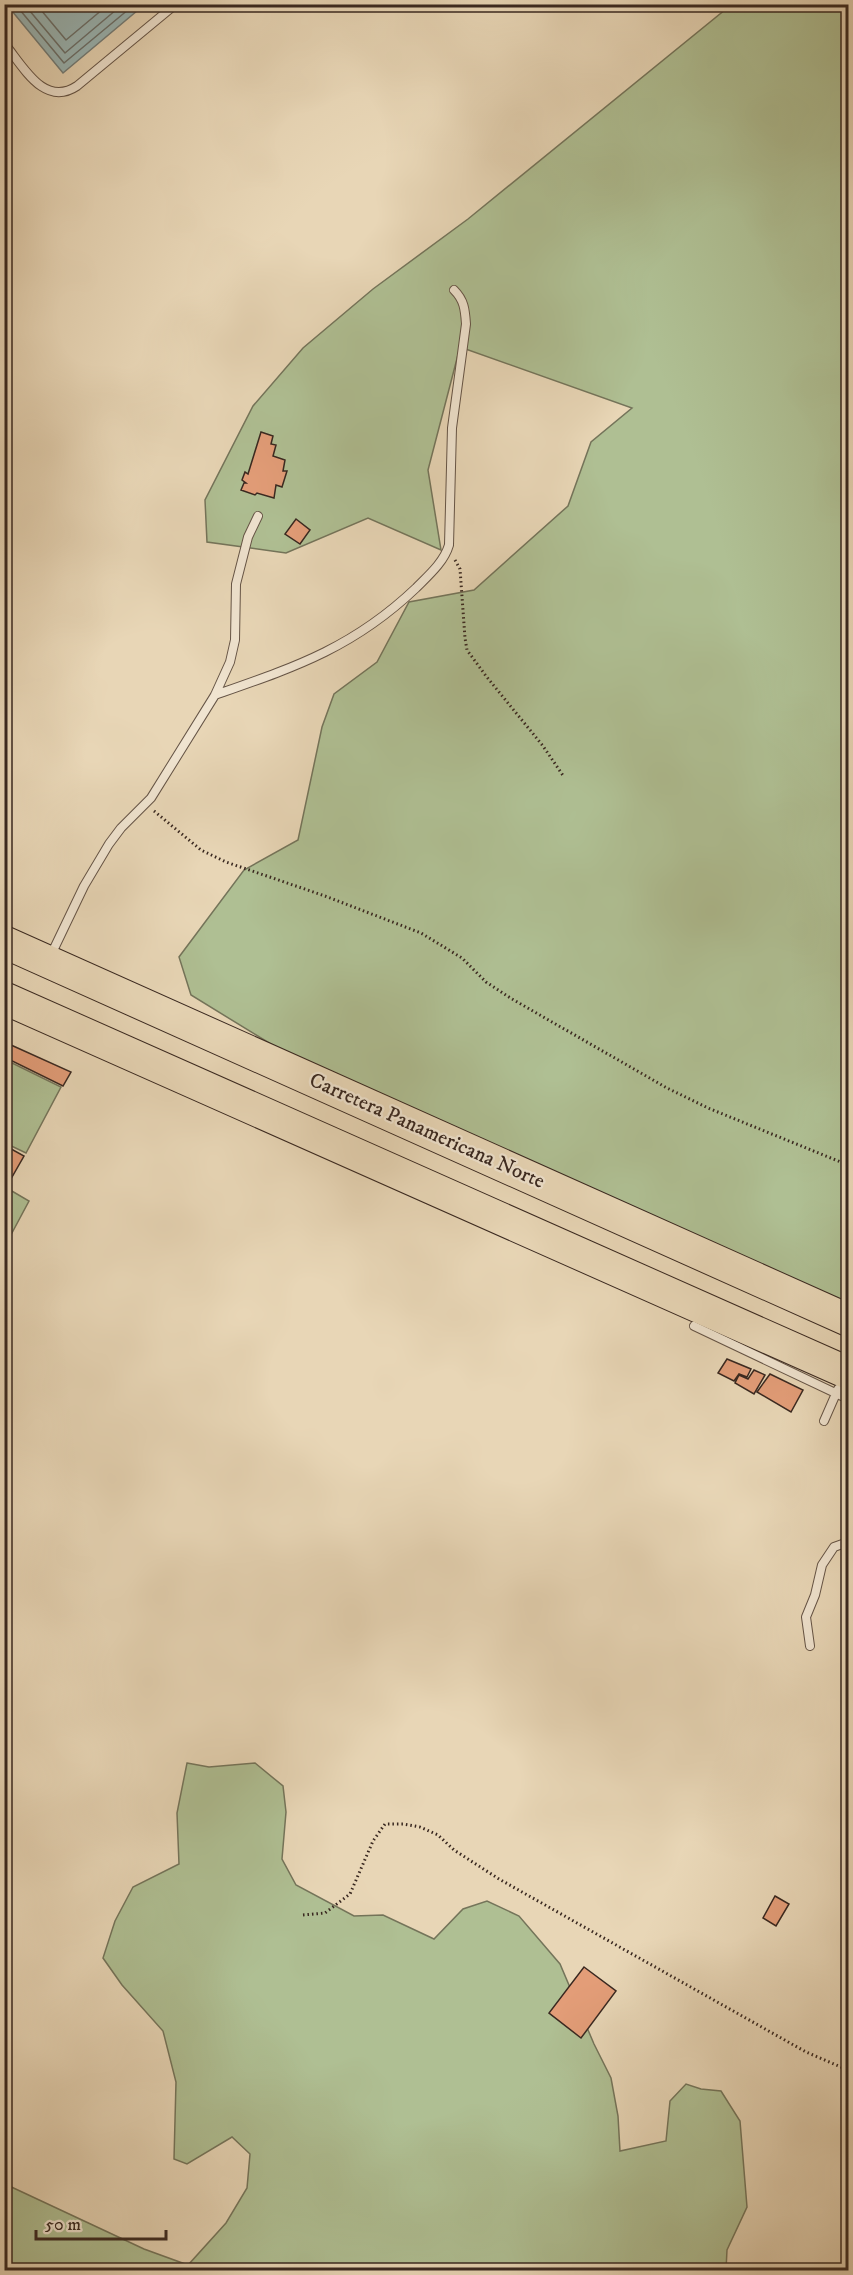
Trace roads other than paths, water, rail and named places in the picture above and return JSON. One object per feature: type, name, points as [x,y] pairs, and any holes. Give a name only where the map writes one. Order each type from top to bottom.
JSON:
[{"type":"highway","name":"Carretera Panamericana Norte","points":[[4,942],[849,1320]]},
{"type":"highway","points":[[4,998],[845,1384]]},
{"type":"lane","points":[[4,43],[39,85],[46,91],[62,93],[77,86],[176,4]]},
{"type":"lane","points":[[215,695],[297,666],[346,642],[382,618],[429,575],[446,554],[449,545],[452,428],[466,324],[465,307],[454,290]]},
{"type":"lane","points":[[48,961],[84,886],[109,844],[162,782],[215,695],[230,662],[235,640],[234,616],[239,570],[248,537],[258,516]]},
{"type":"lane","points":[[694,1326],[845,1384],[824,1421]]},
{"type":"lane","points":[[810,1646],[806,1617],[822,1565],[834,1547],[849,1542]]},
{"type":"water","points":[[7,5],[144,5],[63,73]]}]
